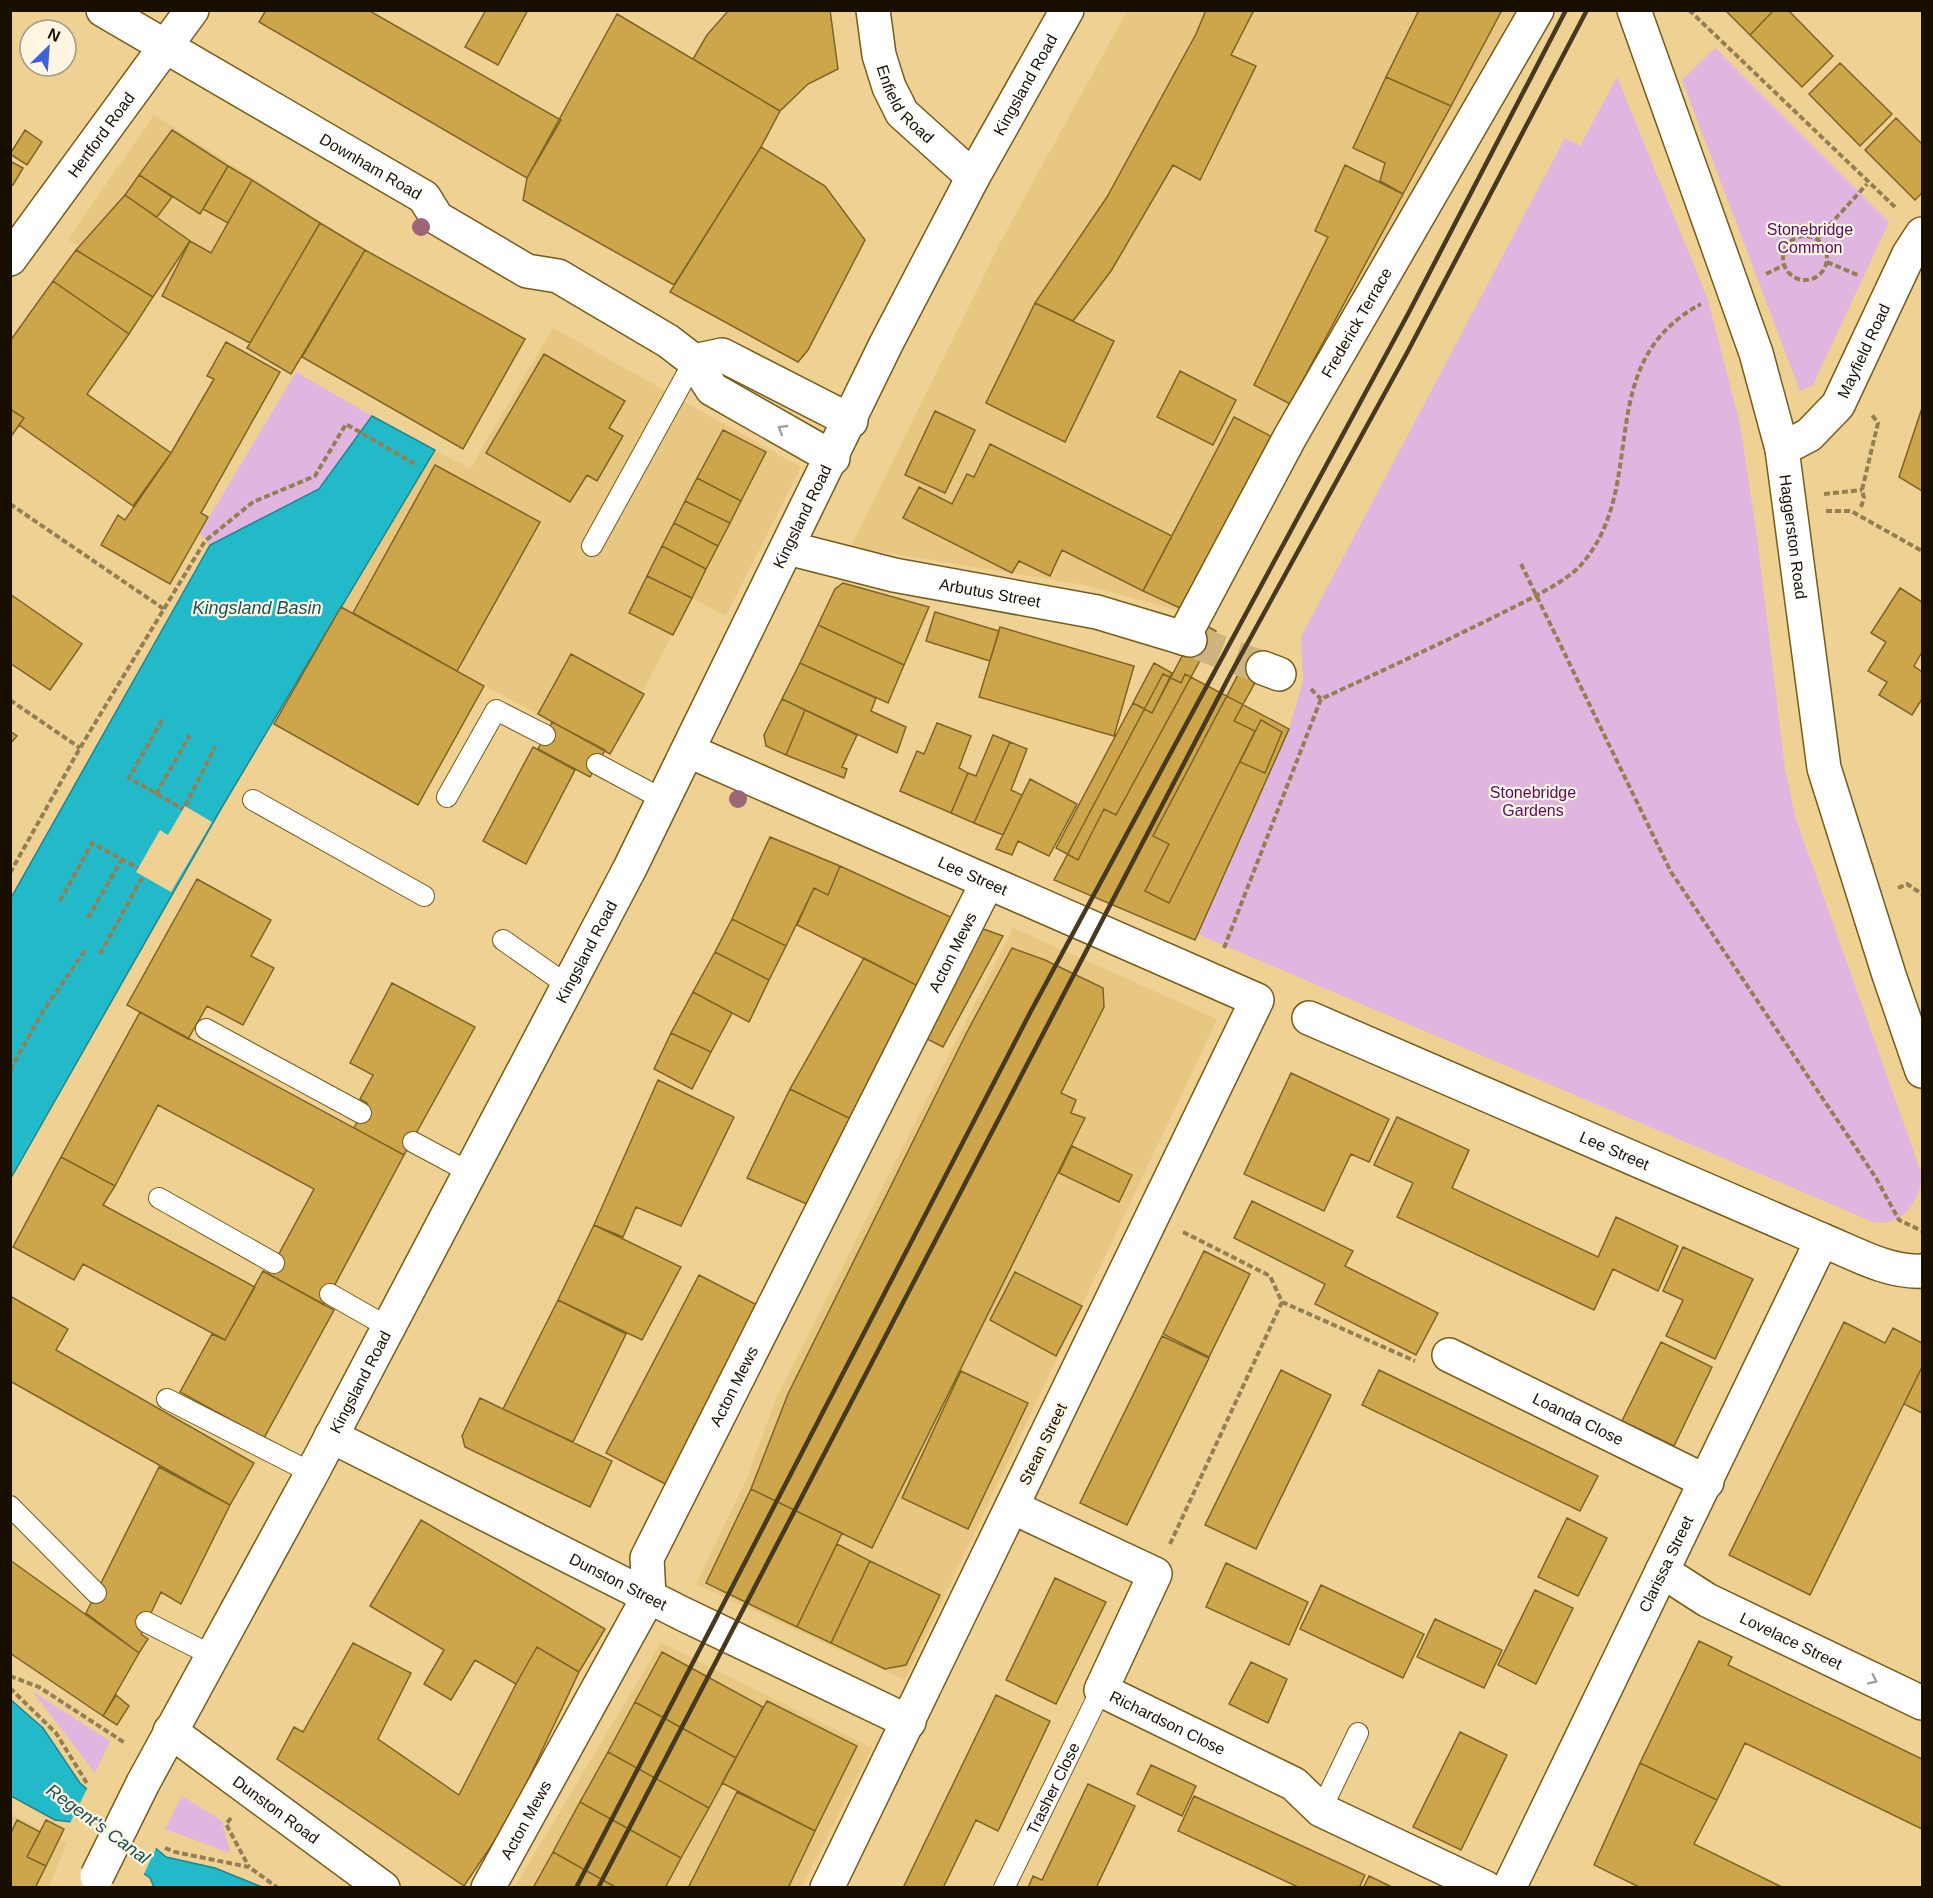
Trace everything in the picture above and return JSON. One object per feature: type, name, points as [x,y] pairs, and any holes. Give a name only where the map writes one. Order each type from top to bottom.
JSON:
[{"type":"main road","name":"Downham Road","points":[[103,10],[424,197],[437,218],[527,271],[558,276],[668,341],[694,361],[712,389],[833,458]]},
{"type":"main road","name":"Hertford Road","points":[[10,259],[192,10]]},
{"type":"main road","name":"Enfield Road","points":[[873,10],[879,55],[889,87],[902,112],[974,177]]},
{"type":"main road","name":"Kingsland Road","points":[[94,1882],[148,1772],[312,1473],[664,800],[833,458],[886,344],[974,177],[1067,10]]},
{"type":"main road","name":"Frederick Terrace","points":[[1187,639],[1290,437],[1537,10]]},
{"type":"main road","name":"Haggerston Road","points":[[1635,10],[1735,288],[1756,353],[1782,449],[1824,768],[1889,975],[1922,1070]]},
{"type":"main road","name":"Mayfield Road","points":[[1782,449],[1809,435],[1838,405],[1918,250]]},
{"type":"main road","points":[[694,361],[722,355],[851,421]]},
{"type":"main road","name":"Arbutus Street","points":[[788,548],[894,575],[1097,612],[1187,639]]},
{"type":"main road","name":"Lee Street","points":[[689,751],[1257,1000]]},
{"type":"main road","name":"Acton Mews","points":[[488,1887],[649,1596],[647,1558],[987,883]]},
{"type":"main road","name":"Stean Street","points":[[827,1887],[909,1722],[1257,1000]]},
{"type":"main road","name":"Lee Street","points":[[1309,1018],[1822,1240],[1878,1263],[1909,1272],[1923,1271]]},
{"type":"main road","name":"Clarissa Street","points":[[1508,1886],[1707,1482],[1822,1240]]},
{"type":"main road","name":"Loanda Close","points":[[1449,1355],[1707,1482]]},
{"type":"main road","name":"Dunston Street","points":[[331,1436],[649,1596],[909,1722]]},
{"type":"main road","points":[[1012,1507],[1155,1574]]},
{"type":"main road","name":"Lovelace Street","points":[[1662,1571],[1707,1600],[1923,1703]]},
{"type":"main road","name":"Richardson Close","points":[[1155,1574],[1101,1689],[1294,1784],[1321,1810],[1508,1886]]},
{"type":"main road","name":"Dunston Road","points":[[170,1731],[383,1887]]},
{"type":"lane","points":[[592,546],[694,361]]},
{"type":"lane","points":[[447,797],[496,710],[545,735]]},
{"type":"lane","points":[[597,764],[664,800]]},
{"type":"lane","points":[[253,800],[424,896]]},
{"type":"lane","points":[[503,940],[567,986]]},
{"type":"lane","points":[[206,1029],[361,1113]]},
{"type":"lane","points":[[414,1142],[469,1172]]},
{"type":"lane","points":[[159,1198],[274,1263]]},
{"type":"lane","points":[[330,1294],[388,1327]]},
{"type":"lane","points":[[167,1399],[312,1473]]},
{"type":"lane","points":[[10,1506],[96,1593]]},
{"type":"lane","points":[[146,1622],[211,1655]]},
{"type":"lane","name":"Trasher Close","points":[[1004,1887],[1101,1689]]},
{"type":"lane","points":[[1321,1810],[1358,1733]]},
{"type":"path","points":[[1689,10],[1867,184],[1899,212]]},
{"type":"path","points":[[1817,239],[1867,184]]},
{"type":"path","points":[[1810,236],[1817,239],[1826,249],[1827,262],[1824,269],[1813,279],[1799,280],[1792,277],[1784,265],[1786,246],[1797,237],[1810,236]]},
{"type":"path","points":[[1219,952],[1225,947],[1321,699],[1535,596],[1579,567],[1603,530],[1617,488],[1626,417],[1635,380],[1649,348],[1683,313],[1708,300]]},
{"type":"path","points":[[1848,383],[1878,423],[1862,490],[1864,498],[1861,507]]},
{"type":"path","points":[[10,873],[80,748],[205,541],[253,502],[315,476],[346,424],[417,465]]},
{"type":"path","points":[[10,504],[164,609]]},
{"type":"path","points":[[1858,514],[1923,551]]},
{"type":"path","points":[[1521,564],[1671,872],[1876,1178],[1899,1220],[1923,1231]]},
{"type":"path","points":[[10,700],[80,748]]},
{"type":"path","points":[[162,720],[129,778],[156,794],[184,807],[215,747]]},
{"type":"path","points":[[156,794],[190,735]]},
{"type":"path","points":[[60,901],[92,843],[138,868]]},
{"type":"path","points":[[88,918],[122,859]]},
{"type":"path","points":[[100,954],[143,876]]},
{"type":"path","points":[[10,1070],[42,1013],[86,949]]},
{"type":"path","points":[[1152,1216],[1270,1276],[1282,1302],[1423,1365],[1449,1355]]},
{"type":"path","points":[[1155,1574],[1282,1302]]},
{"type":"path","points":[[10,1676],[39,1687],[148,1772]]},
{"type":"path","points":[[10,1688],[56,1733],[88,1785]]},
{"type":"path","points":[[226,1824],[249,1867]]},
{"type":"path","points":[[165,1848],[249,1867],[278,1887]]},
{"type":"shaded area","points":[[1127,11],[1549,11],[1191,614],[1085,585],[851,547],[1000,243]]},
{"type":"shaded area","points":[[154,115],[365,250],[299,363],[68,240]]},
{"type":"shaded area","points":[[553,328],[801,467],[726,616],[691,598],[610,754],[341,607],[435,450],[470,469]]},
{"type":"shaded area","points":[[1013,928],[1217,1019],[905,1680],[696,1584],[746,1481],[776,1399]]},
{"type":"shaded area","points":[[661,1643],[872,1748],[802,1887],[514,1888]]},
{"type":"shaded area","points":[[10,1813],[66,1843],[49,1887],[11,1887]]},
{"type":"green space","name":"Stonebridge Common","points":[[1715,48],[1889,222],[1813,385],[1800,391],[1682,80]]},
{"type":"green space","name":"Stonebridge Gardens","points":[[1617,77],[1708,300],[1740,424],[1757,537],[1785,769],[1796,819],[1921,1172],[1919,1192],[1914,1202],[1908,1210],[1892,1221],[1873,1222],[1197,934],[1289,729],[1303,681],[1301,637],[1565,138],[1580,146]]},
{"type":"green space","points":[[296,372],[372,416],[319,489],[210,545],[200,533]]},
{"type":"green space","points":[[32,1691],[110,1741],[95,1773]]},
{"type":"green space","points":[[182,1796],[222,1821],[230,1853],[165,1829]]},
{"type":"water","name":"Kingsland Basin","points":[[372,416],[435,450],[222,807],[11,1178],[11,898],[210,545],[319,489]]},
{"type":"water","name":"Regent's Canal","points":[[10,1699],[43,1728],[80,1783],[166,1857],[215,1868],[262,1887],[154,1887],[150,1878],[72,1822],[55,1820],[11,1796]]},
{"type":"pier","points":[[185,806],[212,822],[171,892],[136,872],[160,830],[168,835]]},
{"type":"pier","points":[[88,1787],[157,1846],[143,1876],[69,1825]]},
{"type":"building","points":[[266,10],[368,10],[561,120],[527,178],[259,22]]},
{"type":"building","points":[[486,10],[528,10],[498,65],[465,47]]},
{"type":"building","points":[[729,10],[830,10],[838,69],[808,84],[780,111],[693,59],[707,35]]},
{"type":"building","points":[[1206,10],[1254,10],[1231,55],[1256,66],[1200,180],[1173,165],[1111,271],[1073,321],[1035,303],[1107,197],[1196,34]]},
{"type":"building","points":[[1419,10],[1502,10],[1451,106],[1386,77]]},
{"type":"building","points":[[1725,10],[1774,10],[1750,35]]},
{"type":"building","points":[[1774,10],[1788,10],[1833,56],[1802,87],[1750,35]]},
{"type":"building","points":[[617,14],[780,111],[761,147],[674,285],[523,200],[527,178]]},
{"type":"building","points":[[1840,63],[1892,114],[1860,146],[1809,94]]},
{"type":"building","points":[[1386,77],[1451,106],[1403,194],[1380,181],[1385,163],[1353,148]]},
{"type":"building","points":[[1896,118],[1922,144],[1922,193],[1915,200],[1865,150]]},
{"type":"building","points":[[25,130],[42,142],[27,165],[10,154]]},
{"type":"building","points":[[172,130],[228,166],[200,214],[139,175]]},
{"type":"building","points":[[761,147],[825,186],[865,240],[808,350],[798,362],[670,292]]},
{"type":"building","points":[[10,161],[23,168],[13,185],[10,184]]},
{"type":"building","points":[[1345,165],[1403,194],[1290,404],[1254,385],[1328,237],[1315,231]]},
{"type":"building","points":[[228,166],[252,180],[228,223],[203,209]]},
{"type":"building","points":[[139,175],[172,197],[157,217],[125,195]]},
{"type":"building","points":[[252,180],[320,223],[250,343],[162,296],[190,241],[211,253]]},
{"type":"building","points":[[125,195],[190,241],[153,297],[76,250]]},
{"type":"building","points":[[320,223],[365,250],[291,374],[247,348]]},
{"type":"building","points":[[76,250],[153,297],[129,334],[53,281]]},
{"type":"building","points":[[365,250],[525,339],[463,449],[302,357]]},
{"type":"building","points":[[53,281],[129,334],[87,394],[171,453],[133,506],[19,425],[24,418],[10,409],[10,341]]},
{"type":"building","points":[[1035,303],[1114,341],[1065,442],[986,403]]},
{"type":"building","points":[[226,342],[280,372],[201,513],[208,517],[170,584],[101,545],[118,515],[125,520],[171,453],[214,379],[207,376]]},
{"type":"building","points":[[544,354],[625,401],[609,428],[623,436],[597,481],[587,475],[570,502],[486,453]]},
{"type":"building","points":[[1180,371],[1236,400],[1213,445],[1157,417]]},
{"type":"building","points":[[1922,408],[1922,491],[1899,477]]},
{"type":"building","points":[[10,409],[24,418],[10,438]]},
{"type":"building","points":[[935,411],[975,430],[945,493],[905,475]]},
{"type":"building","points":[[1234,417],[1286,444],[1195,615],[1143,591]]},
{"type":"building","points":[[723,430],[766,452],[741,501],[697,478]]},
{"type":"building","points":[[990,444],[1172,536],[1143,591],[1062,550],[1050,576],[1019,561],[1012,573],[903,518],[919,487],[952,504],[967,474],[974,477]]},
{"type":"building","points":[[435,465],[540,522],[457,671],[353,613]]},
{"type":"building","points":[[697,478],[741,501],[730,523],[685,501]]},
{"type":"building","points":[[685,501],[730,523],[718,546],[674,523]]},
{"type":"building","points":[[674,523],[718,546],[706,569],[662,546]]},
{"type":"building","points":[[662,546],[706,569],[692,598],[647,576]]},
{"type":"building","points":[[647,576],[692,598],[673,635],[629,613]]},
{"type":"building","points":[[843,583],[929,607],[904,665],[818,625],[835,589]]},
{"type":"building","points":[[1900,588],[1922,602],[1922,652],[1914,666],[1922,672],[1922,699],[1912,715],[1879,695],[1887,682],[1868,671],[1886,642],[1871,633]]},
{"type":"building","points":[[10,594],[82,644],[50,690],[10,663]]},
{"type":"building","points":[[341,607],[484,686],[418,805],[274,724]]},
{"type":"building","points":[[935,612],[999,631],[990,661],[926,641]]},
{"type":"building","points":[[1200,622],[1216,631],[1116,815],[1104,809],[1078,860],[1056,848],[1133,703],[1152,713]]},
{"type":"building","points":[[818,625],[904,665],[888,703],[800,663]]},
{"type":"building","points":[[1000,627],[1134,666],[1114,736],[979,697]]},
{"type":"building","points":[[1251,650],[1268,659],[1234,721],[1255,731],[1169,903],[1145,891],[1169,844],[1153,836]]},
{"type":"building","points":[[571,654],[644,694],[610,754],[538,714]]},
{"type":"building","points":[[800,663],[876,698],[871,711],[906,727],[897,753],[782,699]]},
{"type":"building","points":[[1154,663],[1172,673],[1152,713],[1133,703]]},
{"type":"building","points":[[1163,674],[1181,683],[1185,674],[1289,729],[1195,940],[1054,880]]},
{"type":"building","points":[[782,699],[805,710],[786,755],[766,746],[764,735]]},
{"type":"building","points":[[805,710],[857,735],[842,767],[847,769],[844,778],[786,755]]},
{"type":"building","points":[[1261,720],[1282,732],[1265,773],[1240,762]]},
{"type":"building","points":[[552,722],[605,750],[590,777],[538,749]]},
{"type":"building","points":[[937,723],[971,736],[959,768],[968,773],[951,813],[900,791],[917,751],[924,754]]},
{"type":"building","points":[[10,731],[17,736],[10,744]]},
{"type":"building","points":[[993,735],[1010,742],[974,823],[951,813],[968,773],[976,776]]},
{"type":"building","points":[[1010,742],[1027,749],[1011,790],[1022,795],[1003,835],[974,823]]},
{"type":"building","points":[[533,747],[575,770],[526,864],[483,841]]},
{"type":"building","points":[[1030,779],[1077,804],[1049,856],[1018,841],[1012,855],[996,849]]},
{"type":"building","points":[[770,837],[840,866],[828,895],[814,888],[786,946],[732,919]]},
{"type":"building","points":[[840,866],[953,918],[920,987],[797,925],[814,888],[828,895]]},
{"type":"building","points":[[197,879],[271,920],[251,956],[274,968],[243,1025],[207,1006],[188,1039],[127,1005]]},
{"type":"building","points":[[732,919],[786,946],[769,980],[715,952]]},
{"type":"building","points":[[975,926],[1003,936],[943,1047],[923,1037]]},
{"type":"building","points":[[1012,948],[1045,960],[1103,988],[1104,1007],[1061,1093],[1076,1100],[1071,1113],[1085,1118],[872,1548],[751,1489],[788,1394],[967,1032]]},
{"type":"building","points":[[715,952],[769,980],[749,1022],[693,992]]},
{"type":"building","points":[[864,958],[920,987],[859,1123],[790,1089]]},
{"type":"building","points":[[392,983],[475,1027],[404,1155],[354,1128],[367,1103],[360,1099],[373,1075],[350,1063]]},
{"type":"building","points":[[693,992],[732,1013],[711,1052],[671,1033]]},
{"type":"building","points":[[140,1012],[404,1155],[324,1305],[268,1274],[314,1189],[158,1105],[115,1186],[61,1157]]},
{"type":"building","points":[[671,1033],[711,1052],[692,1089],[654,1069]]},
{"type":"building","points":[[1291,1073],[1389,1119],[1369,1162],[1351,1154],[1324,1211],[1244,1174]]},
{"type":"building","points":[[658,1080],[734,1117],[681,1226],[636,1207],[623,1237],[594,1225]]},
{"type":"building","points":[[790,1089],[859,1123],[816,1208],[747,1178]]},
{"type":"building","points":[[1397,1117],[1469,1150],[1452,1188],[1598,1257],[1616,1217],[1678,1246],[1658,1291],[1613,1269],[1594,1310],[1397,1217],[1413,1183],[1374,1165]]},
{"type":"building","points":[[1072,1146],[1132,1175],[1119,1202],[1059,1173]]},
{"type":"building","points":[[61,1157],[115,1186],[103,1205],[255,1287],[225,1340],[83,1264],[74,1280],[13,1247]]},
{"type":"building","points":[[1252,1201],[1353,1251],[1345,1266],[1438,1313],[1416,1355],[1315,1304],[1325,1284],[1234,1238]]},
{"type":"building","points":[[594,1225],[681,1267],[642,1340],[558,1300]]},
{"type":"building","points":[[1683,1247],[1753,1279],[1715,1359],[1666,1336],[1683,1300],[1663,1291]]},
{"type":"building","points":[[1204,1251],[1250,1274],[1209,1357],[1163,1334]]},
{"type":"building","points":[[263,1271],[334,1310],[264,1438],[180,1392],[212,1334],[225,1340]]},
{"type":"building","points":[[1015,1272],[1082,1306],[1056,1356],[990,1320]]},
{"type":"building","points":[[699,1275],[761,1307],[669,1486],[606,1453]]},
{"type":"building","points":[[10,1296],[68,1329],[56,1350],[254,1463],[230,1505],[10,1381]]},
{"type":"building","points":[[558,1300],[626,1334],[573,1442],[503,1409]]},
{"type":"building","points":[[1844,1322],[1885,1343],[1893,1328],[1922,1343],[1922,1367],[1810,1595],[1729,1555]]},
{"type":"building","points":[[1162,1336],[1209,1358],[1127,1525],[1080,1503]]},
{"type":"building","points":[[1661,1342],[1712,1367],[1674,1446],[1622,1421]]},
{"type":"building","points":[[1922,1367],[1922,1413],[1904,1404]]},
{"type":"building","points":[[1281,1370],[1331,1395],[1256,1549],[1205,1525]]},
{"type":"building","points":[[1379,1370],[1598,1476],[1580,1511],[1362,1405]]},
{"type":"building","points":[[961,1371],[1028,1403],[968,1529],[902,1498]]},
{"type":"building","points":[[480,1398],[612,1461],[590,1507],[465,1447],[462,1436]]},
{"type":"building","points":[[159,1467],[230,1505],[181,1604],[161,1592],[141,1634],[148,1639],[139,1653],[86,1613]]},
{"type":"building","points":[[751,1489],[842,1533],[797,1627],[706,1583]]},
{"type":"building","points":[[1567,1518],[1607,1538],[1578,1596],[1538,1577]]},
{"type":"building","points":[[421,1520],[605,1629],[579,1672],[537,1647],[516,1684],[475,1660],[451,1700],[424,1684],[444,1650],[370,1606]]},
{"type":"building","points":[[837,1544],[870,1561],[831,1643],[797,1627]]},
{"type":"building","points":[[10,1560],[139,1653],[103,1716],[10,1653]]},
{"type":"building","points":[[870,1561],[940,1595],[906,1665],[885,1669],[831,1643]]},
{"type":"building","points":[[1226,1563],[1308,1602],[1289,1645],[1206,1607]]},
{"type":"building","points":[[1055,1578],[1106,1602],[1056,1704],[1006,1680]]},
{"type":"building","points":[[1321,1585],[1424,1634],[1403,1678],[1300,1629]]},
{"type":"building","points":[[1535,1590],[1573,1608],[1536,1684],[1498,1665]]},
{"type":"building","points":[[1435,1619],[1502,1650],[1484,1688],[1417,1657]]},
{"type":"building","points":[[1699,1641],[1732,1657],[1728,1665],[1922,1759],[1922,1829],[1745,1743],[1717,1800],[1640,1763]]},
{"type":"building","points":[[353,1643],[411,1673],[378,1739],[459,1795],[537,1647],[579,1672],[510,1818],[464,1886],[277,1759],[294,1727],[303,1732]]},
{"type":"building","points":[[662,1652],[763,1707],[736,1758],[635,1702]]},
{"type":"building","points":[[1251,1662],[1287,1679],[1268,1723],[1229,1704]]},
{"type":"building","points":[[116,1695],[129,1706],[117,1725],[103,1716]]},
{"type":"building","points":[[996,1695],[1050,1721],[998,1831],[976,1820],[943,1888],[903,1888]]},
{"type":"building","points":[[767,1701],[857,1746],[815,1831],[722,1783]]},
{"type":"building","points":[[635,1702],[736,1758],[709,1808],[608,1752]]},
{"type":"building","points":[[1460,1732],[1507,1755],[1461,1850],[1413,1827]]},
{"type":"building","points":[[608,1752],[709,1808],[681,1858],[580,1802]]},
{"type":"building","points":[[1640,1763],[1717,1800],[1694,1844],[1784,1888],[1641,1888],[1594,1865]]},
{"type":"building","points":[[1151,1765],[1196,1786],[1182,1816],[1137,1794]]},
{"type":"building","points":[[1088,1784],[1135,1806],[1096,1888],[1028,1888],[1033,1876],[1042,1880]]},
{"type":"building","points":[[737,1792],[815,1831],[788,1888],[688,1888]]},
{"type":"building","points":[[1194,1796],[1365,1875],[1359,1888],[1300,1888],[1178,1831]]},
{"type":"building","points":[[580,1802],[681,1858],[665,1888],[617,1888],[553,1852]]},
{"type":"building","points":[[17,1820],[40,1832],[27,1857],[46,1866],[35,1888],[10,1888],[10,1835]]},
{"type":"building","points":[[46,1820],[64,1829],[46,1866],[27,1857]]},
{"type":"building","points":[[553,1852],[617,1888],[533,1888]]},
{"type":"building","points":[[1369,1876],[1394,1888],[1363,1888]]},
{"type":"tunnel","points":[[1190,640],[1263,668]]},
{"type":"railway","points":[[576,1888],[1031,1011],[1408,314],[1566,10]]},
{"type":"railway","points":[[598,1888],[1230,675],[1408,351],[1587,10]]}]
